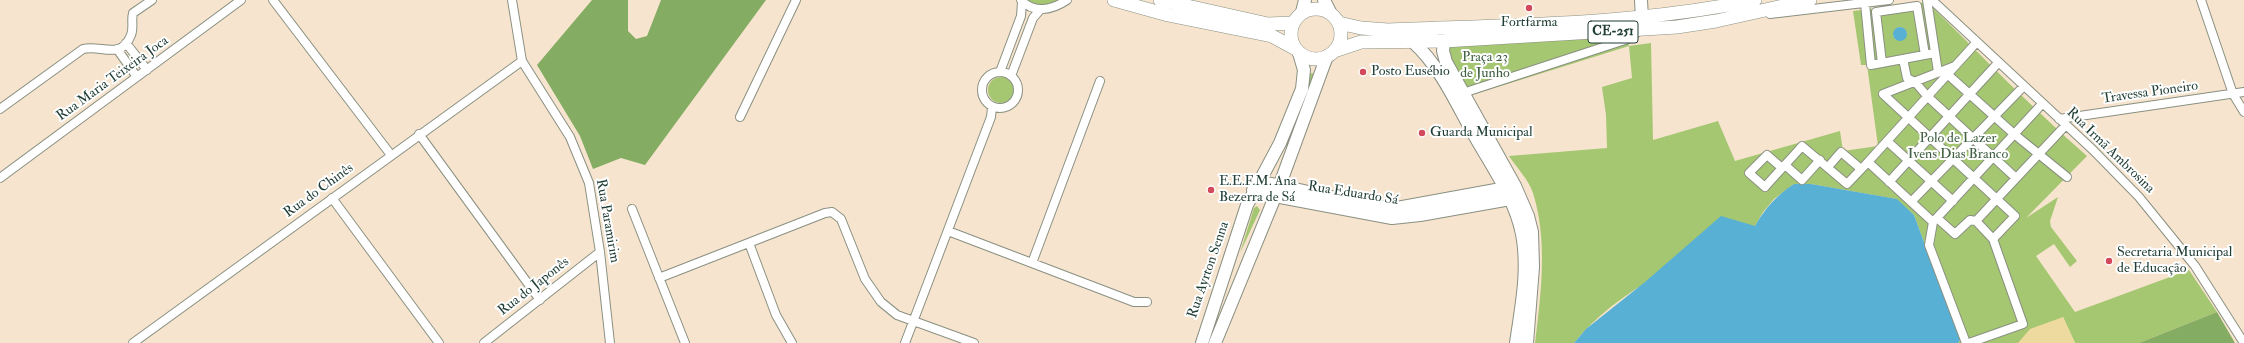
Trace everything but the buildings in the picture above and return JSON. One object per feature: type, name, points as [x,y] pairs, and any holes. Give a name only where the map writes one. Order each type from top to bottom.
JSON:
[{"type":"main road","points":[[1114,0],[1168,15],[1272,36],[1297,51]]},
{"type":"main road","points":[[1160,0],[1268,24],[1293,23]]},
{"type":"main road","name":"CE-251","points":[[1297,51],[1312,59],[1331,54],[1361,42],[1444,41],[1640,24],[1755,0]]},
{"type":"main road","name":"CE-251","points":[[1339,23],[1361,28],[1388,30],[1716,22],[1810,0]]},
{"type":"main road","points":[[1297,51],[1291,36],[1293,23],[1303,6],[1330,12],[1339,23],[1341,38],[1331,54]]},
{"type":"street","points":[[0,109],[83,49],[107,51],[117,49],[126,43],[131,35],[133,13],[152,0]]},
{"type":"street","name":"Rua Maria Teixeira Joca","points":[[0,178],[242,0]]},
{"type":"street","points":[[273,0],[391,155]]},
{"type":"street","name":"Rua Paramirim","points":[[512,0],[522,61],[562,122],[577,152],[590,189],[600,252],[610,343]]},
{"type":"street","points":[[740,117],[796,0]]},
{"type":"street","points":[[1021,1],[1032,8],[1040,10],[1052,8],[1066,0]]},
{"type":"street","points":[[1324,0],[1330,12]]},
{"type":"street","points":[[1466,95],[1469,91],[1628,39],[1640,24],[1641,0]]},
{"type":"street","points":[[1747,15],[1786,13],[1858,2],[1889,0]]},
{"type":"street","points":[[1927,0],[1935,53],[1943,73],[1971,93],[1996,115],[2014,134],[2067,177]]},
{"type":"street","name":"Rua Irmã Ambrosina","points":[[1932,0],[2125,182],[2153,213],[2195,266],[2244,343]]},
{"type":"street","points":[[2201,0],[2233,94],[2244,112]]},
{"type":"street","points":[[1000,72],[1022,12],[1021,1]]},
{"type":"street","points":[[1858,2],[1871,65],[1935,53]]},
{"type":"street","points":[[1875,2],[1882,63]]},
{"type":"street","points":[[1876,12],[1916,3],[1924,55]]},
{"type":"street","points":[[1011,76],[1033,18],[1040,10]]},
{"type":"street","points":[[1016,29],[1027,34]]},
{"type":"street","points":[[1444,41],[1443,51],[1446,62],[1466,95],[1512,192],[1522,234],[1524,252],[1524,273],[1516,343]]},
{"type":"street","points":[[1413,42],[1430,61],[1528,216],[1533,248],[1527,343]]},
{"type":"street","points":[[126,43],[147,70]]},
{"type":"street","points":[[1976,43],[1957,65],[1943,73],[1883,94],[1908,119],[2015,216],[1993,238]]},
{"type":"street","points":[[117,49],[137,77]]},
{"type":"street","name":"Rua Ayrton Senna","points":[[1202,343],[1256,185],[1280,143],[1302,89],[1304,70],[1297,51]]},
{"type":"street","name":"Rua Ayrton Senna","points":[[1215,343],[1331,54]]},
{"type":"street","points":[[1903,59],[1907,78],[1915,82],[1928,97],[1974,137],[2016,178]]},
{"type":"street","name":"Rua do Chinês","points":[[133,343],[419,134],[522,61]]},
{"type":"street","points":[[1889,182],[1998,63]]},
{"type":"street","points":[[1000,72],[1011,76],[1017,86],[1016,97],[1013,102],[1004,108],[992,106],[984,98],[982,86],[989,76],[1000,72]]},
{"type":"street","points":[[1820,160],[1802,180],[1784,166],[1802,146],[1820,160],[1848,184],[1928,97],[1943,73]]},
{"type":"street","points":[[1032,263],[1100,81]]},
{"type":"street","points":[[1911,202],[2023,87]]},
{"type":"street","name":"Travessa Pioneiro","points":[[2059,119],[2244,92]]},
{"type":"street","points":[[1966,343],[1929,245],[1935,220],[2042,104]]},
{"type":"street","points":[[905,343],[991,117],[992,106]]},
{"type":"street","points":[[1868,162],[1911,202],[1955,234],[1970,220],[1976,220],[2065,126]]},
{"type":"street","points":[[419,134],[540,300]]},
{"type":"street","points":[[1887,141],[1953,201]]},
{"type":"street","points":[[1828,167],[1841,152],[1861,169]]},
{"type":"street","name":"Rua Eduardo Sá","points":[[1256,185],[1277,191],[1373,206],[1397,208],[1512,192]]},
{"type":"street","points":[[332,198],[438,343]]},
{"type":"street","points":[[632,209],[685,343]]},
{"type":"street","points":[[659,278],[826,213],[835,213],[840,219],[865,279],[875,295],[896,315],[914,320],[974,343]]},
{"type":"street","points":[[1969,343],[2023,324],[1993,238],[1976,220]]},
{"type":"street","points":[[948,231],[1134,302],[1147,302]]},
{"type":"street","points":[[749,243],[776,314],[792,343]]},
{"type":"street","name":"Rua do Japonês","points":[[484,343],[600,252]]},
{"type":"green space","points":[[592,0],[628,0],[628,31],[636,39],[647,36],[661,0],[766,0],[645,165],[621,158],[593,169],[580,136],[537,65]]},
{"type":"green space","points":[[1025,0],[1060,0],[1051,4],[1042,5],[1034,4]]},
{"type":"green space","name":"Polo de Lazer Ivens Dias Branco","points":[[1927,2],[2026,99],[2087,156],[2026,218],[2058,197],[2050,221],[2051,227],[2077,261],[2070,267],[2054,244],[2036,256],[2075,312],[2189,270],[2217,312],[2139,343],[2075,343],[2063,317],[2018,343],[1958,343],[1960,340],[1914,215],[1896,199],[1811,184],[1794,184],[1774,199],[1763,212],[1755,226],[1682,262],[1635,290],[1592,323],[1574,343],[1535,343],[1542,268],[1542,248],[1538,211],[1531,188],[1509,156],[1607,148],[1606,115],[1602,87],[1632,78],[1629,46],[1651,43],[1653,140],[1718,121],[1735,161],[1840,131],[1843,151],[1878,146],[1867,65],[1861,65],[1853,11]],"holes":[[[1898,27],[1903,28],[1907,33],[1903,40],[1896,40],[1893,36]]]},
{"type":"green space","name":"Praça 23 de Junho","points":[[1627,35],[1629,46],[1472,95],[1447,53],[1451,44]]},
{"type":"green space","points":[[1308,73],[1319,74],[1289,147],[1285,145],[1308,89]]},
{"type":"green space","points":[[1001,77],[1010,81],[1014,90],[1010,99],[1001,103],[992,99],[988,90],[992,81]]},
{"type":"green space","points":[[1257,206],[1260,210],[1240,253],[1254,208]]},
{"type":"green space","points":[[2217,312],[2235,343],[2139,343]]},
{"type":"sand","points":[[2063,317],[2075,343],[2018,343],[2030,329]]},
{"type":"water","points":[[1900,27],[1905,29],[1907,34],[1905,39],[1900,41],[1895,39],[1893,34],[1895,29]]},
{"type":"water","points":[[1794,184],[1811,184],[1897,199],[1914,215],[1960,340],[1958,343],[1574,343],[1586,329],[1645,282],[1721,216],[1755,226],[1772,202]]},
{"type":"place","name":"Fortfarma","points":[[1529,8]]},
{"type":"place","name":"Posto Eusébio","points":[[1363,72]]},
{"type":"place","name":"Guarda Municipal","points":[[1422,133]]},
{"type":"place","name":"E.E.F.M. Ana Bezerra de Sá","points":[[1211,190]]},
{"type":"place","name":"Secretaria Municipal de Educação","points":[[2109,261]]}]
